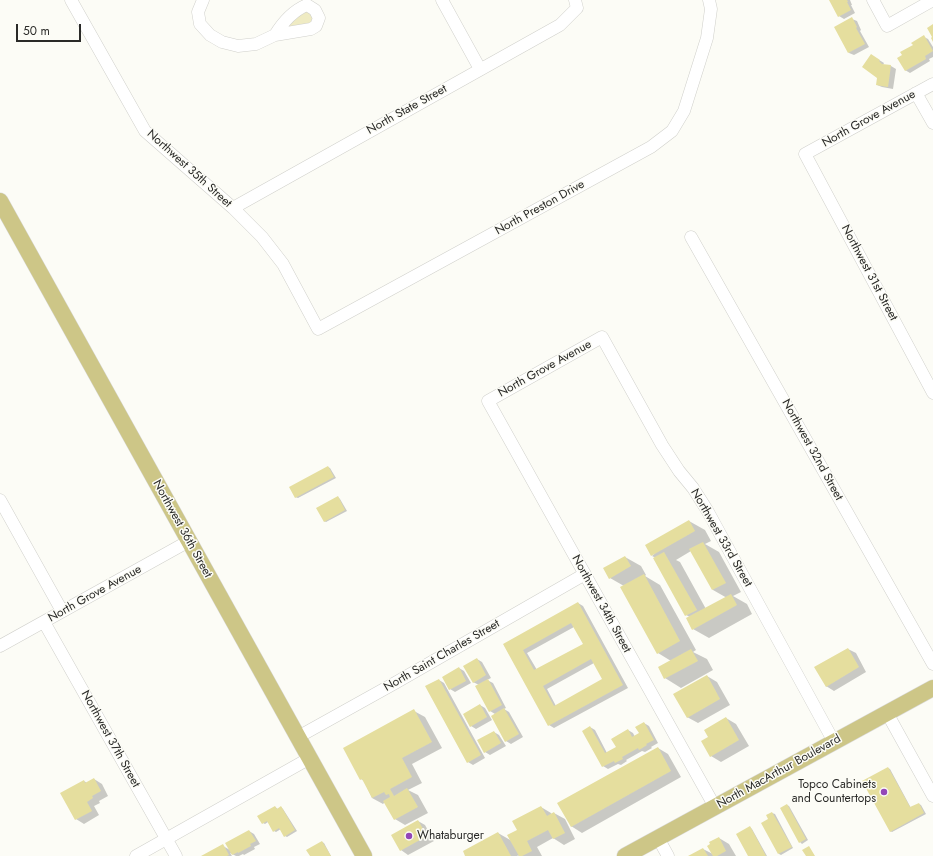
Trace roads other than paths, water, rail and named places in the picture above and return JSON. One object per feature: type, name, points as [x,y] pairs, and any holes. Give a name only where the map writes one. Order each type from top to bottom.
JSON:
[{"type":"main road","name":"Northwest 36th Street","points":[[0,201],[364,856]]},
{"type":"main road","name":"North MacArthur Boulevard","points":[[625,856],[933,688]]},
{"type":"street","name":"Northwest 35th Street","points":[[71,0],[145,131],[233,208],[262,237],[283,264],[318,329]]},
{"type":"street","points":[[203,0],[198,12],[200,24],[210,35],[222,42],[238,46],[256,44],[275,35]]},
{"type":"street","points":[[442,0],[480,69]]},
{"type":"street","name":"North Preston Drive","points":[[318,329],[651,147],[672,131],[684,111],[707,38],[711,9],[709,0]]},
{"type":"street","points":[[872,0],[887,26],[933,0]]},
{"type":"street","name":"North State Street","points":[[233,208],[560,25],[576,4]]},
{"type":"street","name":"North Grove Avenue","points":[[805,154],[933,84]]},
{"type":"street","points":[[916,93],[933,123]]},
{"type":"street","name":"Northwest 31st Street","points":[[805,154],[933,393]]},
{"type":"street","name":"Northwest 32nd Street","points":[[691,237],[933,664]]},
{"type":"street","name":"North Grove Avenue","points":[[488,401],[602,337]]},
{"type":"street","name":"Northwest 33rd Street","points":[[602,337],[662,445],[679,471],[693,488],[706,510],[834,742]]},
{"type":"street","name":"Northwest 34th Street","points":[[488,401],[715,807]]},
{"type":"street","points":[[0,500],[62,611]]},
{"type":"street","name":"North Grove Avenue","points":[[1,645],[189,541]]},
{"type":"street","name":"North Saint Charles Street","points":[[298,737],[585,574]]},
{"type":"street","name":"Northwest 37th Street","points":[[44,622],[176,856]]},
{"type":"street","points":[[887,713],[933,796]]},
{"type":"street","points":[[136,856],[310,758]]},
{"type":"street","points":[[658,838],[668,856]]},
{"type":"place","name":"Topco Cabinets and Countertops","points":[[884,792]]},
{"type":"place","name":"Whataburger","points":[[409,836]]}]
